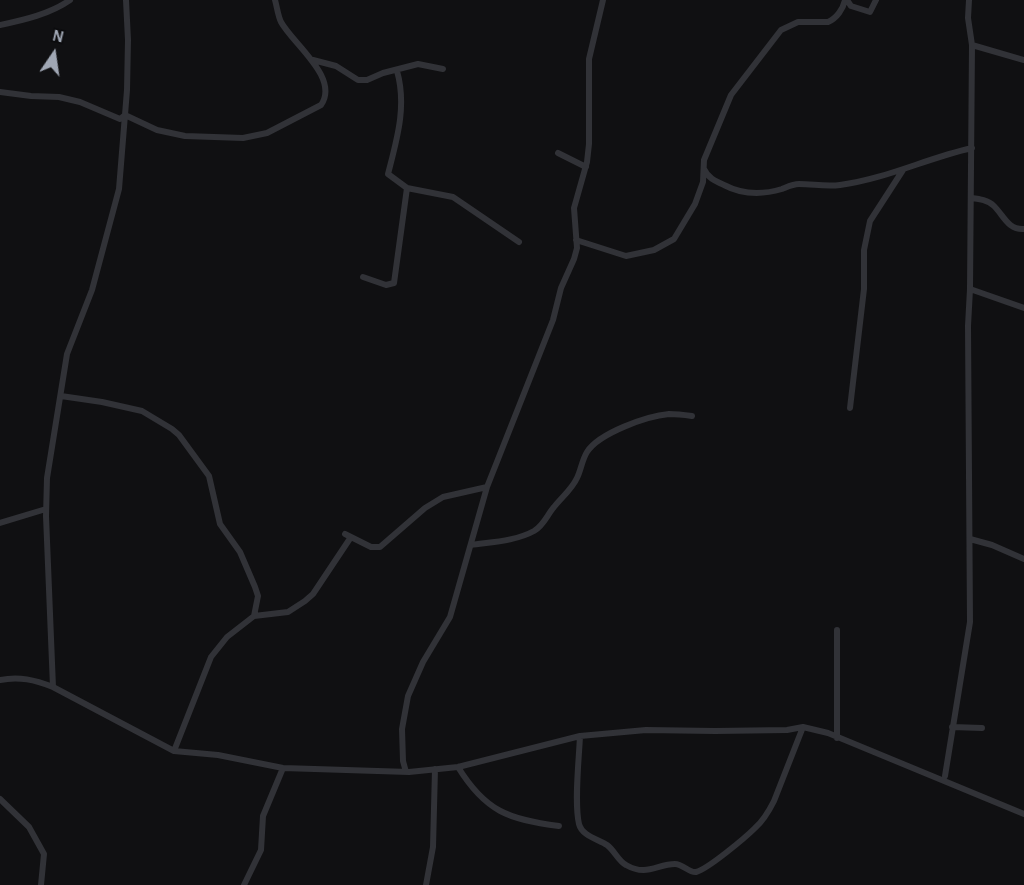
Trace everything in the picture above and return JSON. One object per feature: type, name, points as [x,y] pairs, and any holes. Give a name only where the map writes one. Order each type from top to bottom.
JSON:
[{"type":"street","points":[[0,25],[45,13],[70,0]]},
{"type":"street","points":[[52,687],[47,478],[67,354],[92,290],[119,189],[128,40],[126,0]]},
{"type":"street","points":[[125,115],[157,130],[185,136],[243,138],[267,133],[321,105],[326,93],[322,80],[313,60],[303,51],[282,23],[275,0]]},
{"type":"street","points":[[406,772],[402,729],[408,696],[423,662],[450,617],[487,488],[553,320],[561,288],[574,259],[576,240],[574,208],[586,166],[589,144],[589,59],[603,0]]},
{"type":"street","points":[[703,182],[704,160],[732,95],[781,30],[798,22],[832,21],[846,0],[851,6],[870,12],[876,0]]},
{"type":"street","points":[[945,776],[970,622],[968,326],[972,45],[968,18],[969,0]]},
{"type":"street","points":[[972,45],[1024,60]]},
{"type":"street","points":[[313,60],[336,66],[358,80],[367,80],[383,73],[418,64],[443,69]]},
{"type":"street","points":[[397,70],[400,82],[401,124],[388,174],[407,188],[453,197],[519,242]]},
{"type":"street","points":[[0,92],[22,96],[58,97],[80,102],[120,119],[125,115]]},
{"type":"street","points":[[704,168],[707,175],[739,192],[760,193],[798,184],[817,186],[846,184],[903,170],[946,154],[972,148]]},
{"type":"street","points":[[558,153],[586,166]]},
{"type":"street","points":[[850,408],[864,289],[864,250],[870,221],[903,170]]},
{"type":"street","points":[[576,240],[626,256],[654,250],[674,239],[681,230],[707,175]]},
{"type":"street","points":[[363,277],[386,285],[394,283],[407,188]]},
{"type":"street","points":[[971,198],[988,202],[1010,226],[1024,230]]},
{"type":"street","points":[[970,289],[1024,308]]},
{"type":"street","points":[[61,396],[142,411],[179,435],[209,476],[220,524],[240,552],[255,587],[258,596],[254,616]]},
{"type":"street","points":[[471,545],[517,537],[533,532],[541,526],[577,480],[587,452],[594,444],[609,435],[632,424],[659,416],[670,414],[692,416]]},
{"type":"street","points":[[174,751],[211,657],[227,637],[254,616],[288,612],[305,602],[313,594],[348,536],[371,547],[380,547],[424,508],[443,497],[487,488]]},
{"type":"street","points":[[0,523],[46,509]]},
{"type":"street","points":[[970,539],[992,545],[1024,559]]},
{"type":"street","points":[[837,630],[837,738]]},
{"type":"street","points":[[0,680],[24,678],[35,680],[174,751],[218,755],[283,768],[406,772],[458,767],[580,736],[646,730],[787,730],[802,727],[828,733],[1024,814]]},
{"type":"street","points":[[580,736],[578,812],[579,824],[583,831],[609,846],[625,865],[645,871],[676,864],[697,872],[720,857],[757,827],[774,801],[802,727]]},
{"type":"street","points":[[952,727],[982,728]]},
{"type":"street","points":[[458,767],[472,790],[501,812],[535,823],[559,826]]},
{"type":"street","points":[[244,885],[261,850],[263,816],[283,768]]},
{"type":"street","points":[[426,885],[433,847],[435,769]]},
{"type":"street","points":[[935,776],[945,776],[953,785]]},
{"type":"street","points":[[0,799],[29,827],[44,854],[41,885]]}]
